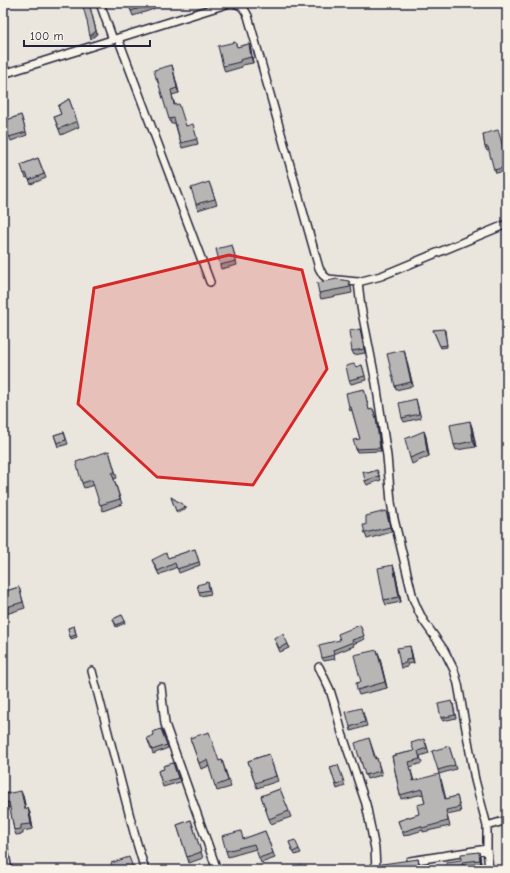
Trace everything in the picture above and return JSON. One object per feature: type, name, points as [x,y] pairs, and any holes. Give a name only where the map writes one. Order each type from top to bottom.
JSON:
[{"type":"street","points":[[100,3],[116,39],[210,282]]},
{"type":"street","points":[[3,74],[116,39],[209,6],[230,3],[239,4],[244,8],[248,16],[320,268],[328,279],[358,282],[381,276],[507,224]]},
{"type":"street","points":[[358,282],[361,307],[376,383],[385,441],[394,519],[413,598],[423,620],[444,650],[454,670],[460,692],[476,780],[487,826],[489,870]]},
{"type":"street","points":[[319,667],[330,690],[342,733],[366,804],[378,866]]},
{"type":"street","points":[[92,671],[136,840],[146,870]]},
{"type":"street","points":[[161,687],[165,724],[217,870]]},
{"type":"street","points":[[487,826],[507,820]]},
{"type":"street","points":[[3,844],[8,870]]},
{"type":"street","points":[[403,862],[487,849]]},
{"type":"highlighted area","points":[[229,255],[302,270],[327,369],[253,485],[157,477],[78,404],[94,288]]},
{"type":"building","points":[[82,3],[89,3],[96,31],[90,36],[87,21]]},
{"type":"building","points":[[128,3],[151,3],[152,4],[131,11]]},
{"type":"building","points":[[235,42],[237,47],[249,44],[251,57],[240,60],[240,62],[223,66],[218,46]]},
{"type":"building","points":[[172,65],[177,88],[171,90],[174,105],[179,104],[186,126],[193,124],[197,139],[181,143],[174,118],[169,119],[154,70]]},
{"type":"building","points":[[69,99],[77,121],[59,129],[54,117],[61,114],[58,106]]},
{"type":"building","points":[[21,115],[26,132],[9,137],[4,121]]},
{"type":"building","points":[[498,130],[504,150],[507,152],[507,167],[494,170],[488,147],[485,147],[483,134]]},
{"type":"building","points":[[38,158],[44,174],[29,180],[26,173],[24,174],[21,165]]},
{"type":"building","points":[[209,182],[215,199],[196,204],[191,188]]},
{"type":"building","points":[[232,245],[236,261],[220,265],[216,249]]},
{"type":"building","points":[[337,279],[349,281],[350,287],[319,293],[317,283]]},
{"type":"building","points":[[360,329],[364,349],[352,351],[349,331]]},
{"type":"building","points":[[444,329],[447,345],[440,346],[433,330]]},
{"type":"building","points":[[404,350],[411,382],[395,386],[387,354]]},
{"type":"building","points":[[354,364],[356,367],[362,365],[365,376],[349,380],[346,366]]},
{"type":"building","points":[[364,389],[369,410],[373,409],[376,418],[380,448],[356,449],[353,440],[360,439],[351,407],[349,407],[346,393]]},
{"type":"building","points":[[416,399],[419,414],[402,418],[399,403]]},
{"type":"building","points":[[470,421],[473,441],[454,445],[450,425]]},
{"type":"building","points":[[424,431],[427,451],[410,458],[405,439]]},
{"type":"building","points":[[64,432],[66,440],[57,443],[54,435]]},
{"type":"building","points":[[109,451],[115,472],[112,473],[120,499],[100,505],[92,480],[82,483],[76,462]]},
{"type":"building","points":[[377,470],[379,476],[365,481],[363,471],[368,473]]},
{"type":"building","points":[[171,497],[186,507],[176,511]]},
{"type":"building","points":[[386,511],[390,527],[365,533],[363,525],[366,525],[366,516]]},
{"type":"building","points":[[195,549],[199,562],[177,569],[175,563],[158,571],[152,560],[166,553],[168,558]]},
{"type":"building","points":[[393,565],[399,597],[384,600],[378,568]]},
{"type":"building","points":[[208,582],[209,590],[199,592],[197,585]]},
{"type":"building","points":[[19,587],[23,602],[3,608],[3,592]]},
{"type":"building","points":[[122,615],[125,621],[116,625],[113,619]]},
{"type":"building","points":[[360,625],[364,636],[352,640],[353,642],[333,650],[334,655],[322,658],[319,645],[340,640],[338,634]]},
{"type":"building","points":[[74,626],[76,635],[70,637],[68,628]]},
{"type":"building","points":[[283,634],[288,644],[279,648],[274,638]]},
{"type":"building","points":[[410,646],[412,659],[406,660],[406,663],[400,664],[397,648]]},
{"type":"building","points":[[377,650],[385,682],[357,690],[356,683],[361,682],[354,655]]},
{"type":"building","points":[[452,701],[455,715],[441,718],[438,704]]},
{"type":"building","points":[[361,708],[365,722],[350,727],[346,712]]},
{"type":"building","points":[[161,729],[167,745],[152,750],[147,738],[154,735],[152,732]]},
{"type":"building","points":[[209,732],[219,761],[222,760],[228,781],[215,786],[207,760],[199,763],[190,738]]},
{"type":"building","points":[[369,738],[375,759],[377,758],[380,771],[365,775],[355,743]]},
{"type":"building","points":[[424,739],[427,748],[418,751],[420,759],[409,762],[413,781],[439,774],[445,799],[457,796],[460,807],[446,810],[448,821],[422,828],[421,826],[402,832],[398,821],[419,814],[417,805],[425,803],[422,789],[400,795],[392,756],[414,751],[411,743]]},
{"type":"building","points":[[449,746],[455,765],[438,770],[432,751]]},
{"type":"building","points":[[269,754],[276,776],[255,783],[248,761]]},
{"type":"building","points":[[173,763],[178,778],[162,783],[158,771],[164,769],[163,766]]},
{"type":"building","points":[[338,765],[344,782],[336,785],[330,767]]},
{"type":"building","points":[[280,789],[289,811],[269,819],[261,796]]},
{"type":"building","points":[[21,791],[25,809],[28,808],[31,824],[21,825],[21,829],[14,830],[9,802],[6,803],[5,794]]},
{"type":"building","points":[[191,820],[201,852],[187,857],[177,825]]},
{"type":"building","points":[[241,831],[243,839],[265,831],[273,853],[259,858],[254,844],[226,851],[222,836]]},
{"type":"building","points":[[295,840],[299,849],[293,852],[289,842]]},
{"type":"building","points":[[479,852],[480,860],[462,862],[463,870],[447,870],[446,862],[461,860],[461,854]]},
{"type":"building","points":[[129,857],[134,870],[114,870],[111,863]]},
{"type":"building","points":[[418,859],[419,865],[412,866],[412,870],[383,870],[382,864]]},
{"type":"building","points":[[301,865],[302,870],[287,870]]}]
